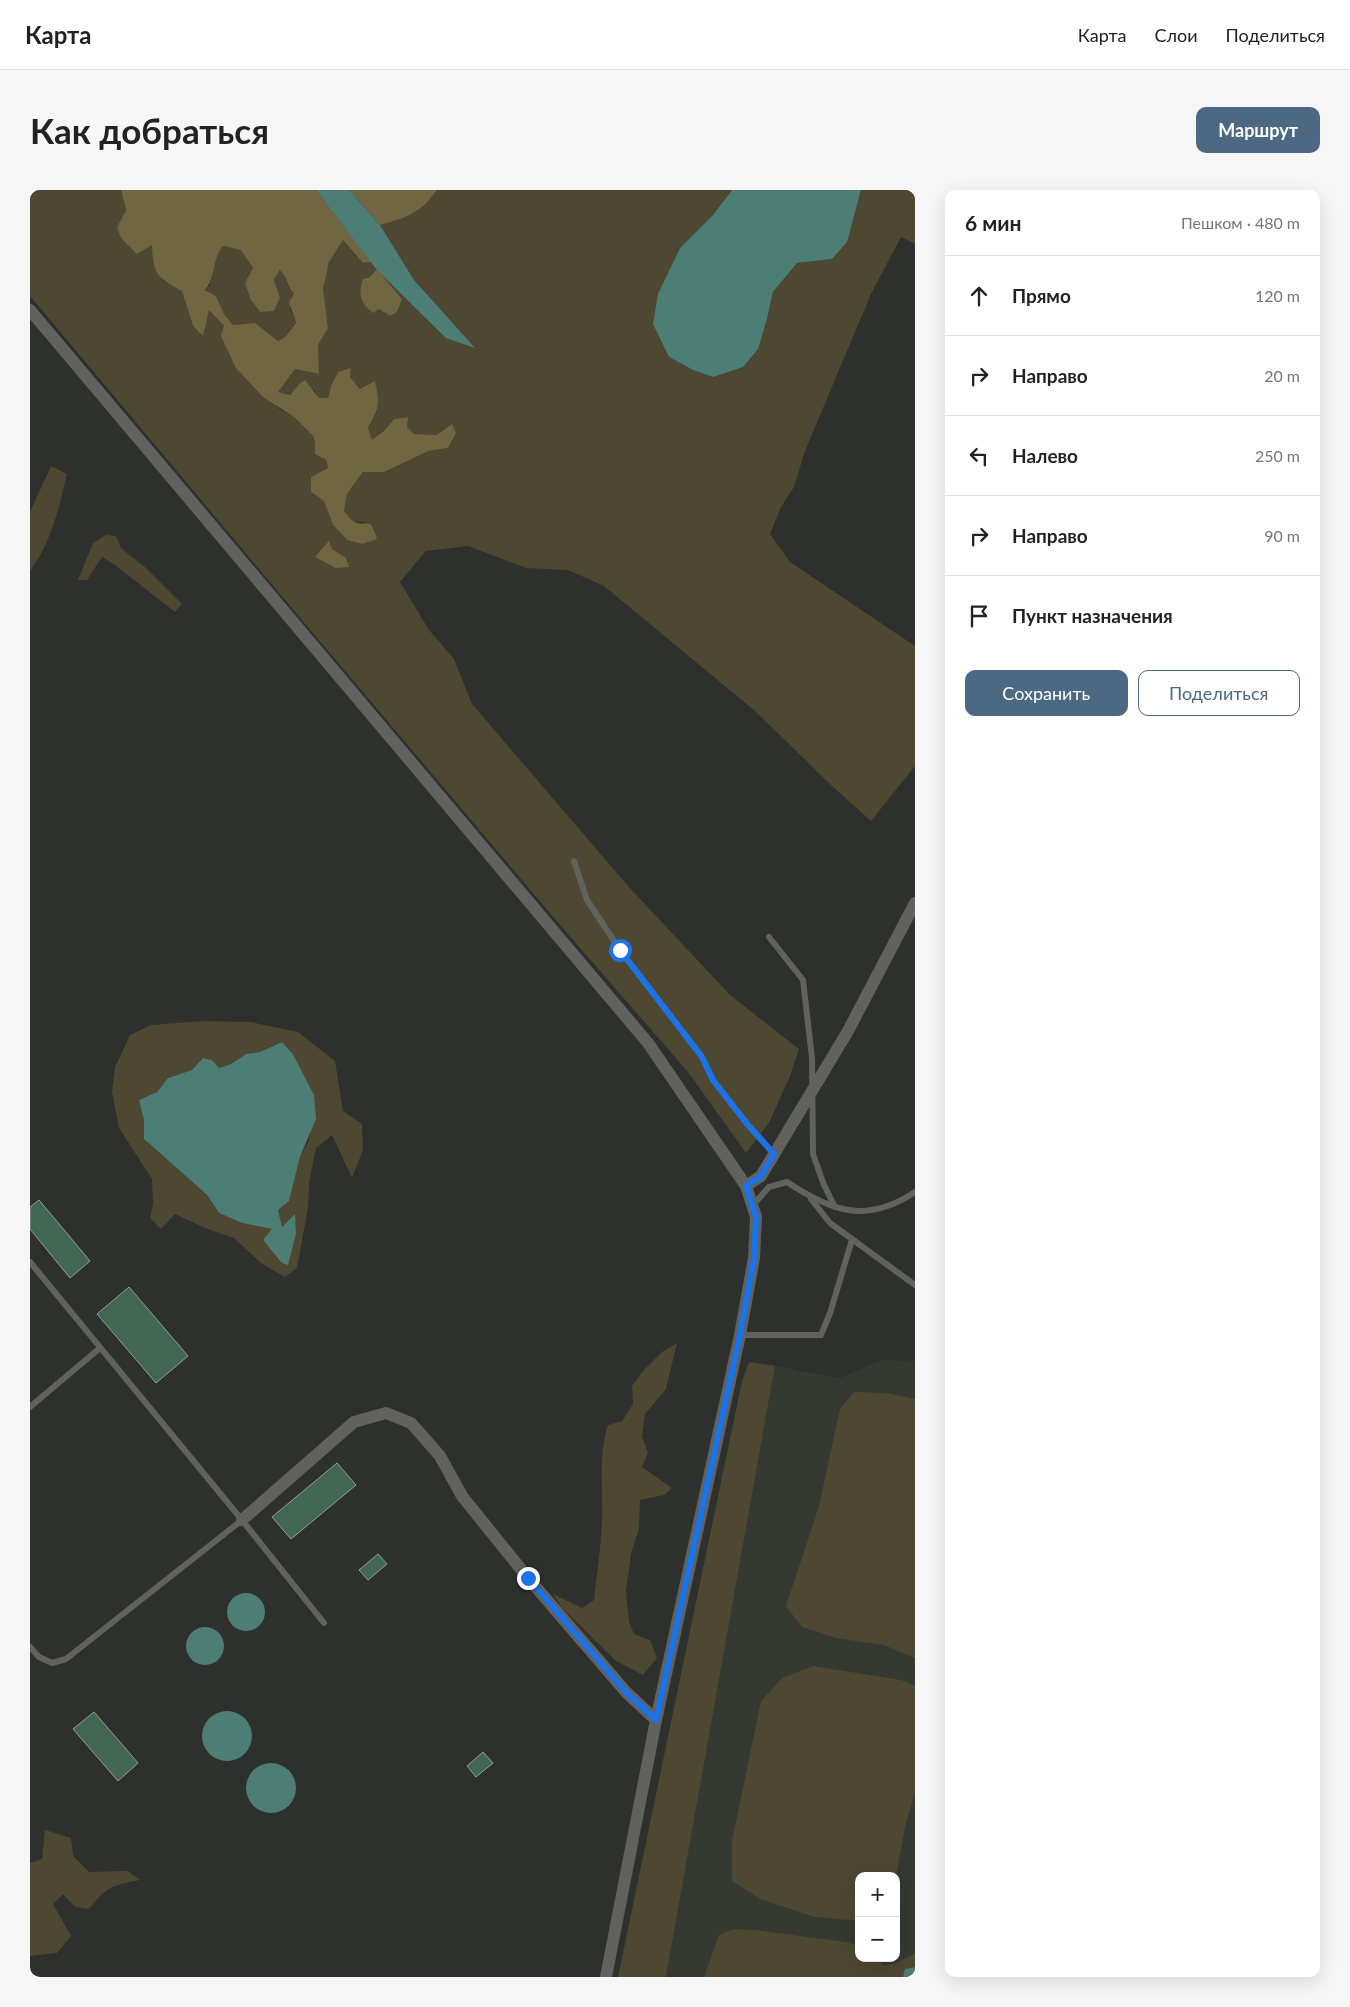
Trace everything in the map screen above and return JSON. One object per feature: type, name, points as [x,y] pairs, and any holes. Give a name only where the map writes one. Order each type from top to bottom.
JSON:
[{"type":"street","points":[[30,310],[648,1043],[746,1186],[753,1205],[756,1217],[754,1258],[740,1335],[656,1720],[606,1977]]},
{"type":"street","points":[[746,1186],[761,1176],[812,1092],[848,1031],[915,903]]},
{"type":"street","points":[[242,1520],[354,1422],[386,1413],[411,1423],[440,1456],[462,1496],[528,1578],[626,1692],[656,1720]]},
{"type":"lane","points":[[574,861],[587,900],[620,950],[702,1057],[713,1080],[748,1125],[774,1154]]},
{"type":"lane","points":[[769,937],[803,980],[812,1058],[813,1154],[824,1185],[835,1207]]},
{"type":"lane","points":[[753,1205],[770,1187],[787,1182],[810,1198],[835,1207],[866,1212],[901,1202],[915,1192]]},
{"type":"lane","points":[[810,1198],[830,1223],[915,1285]]},
{"type":"lane","points":[[740,1335],[821,1335],[830,1313],[852,1240]]},
{"type":"lane","points":[[30,1262],[324,1623]]},
{"type":"lane","points":[[30,1407],[100,1348]]},
{"type":"lane","points":[[30,1647],[40,1657],[52,1663],[66,1659],[242,1520]]},
{"type":"shaded area","points":[[30,190],[121,190],[126,210],[117,227],[152,245],[164,281],[182,290],[193,326],[203,335],[209,310],[224,326],[278,408],[294,417],[313,436],[315,454],[326,460],[328,468],[311,477],[311,492],[324,501],[333,525],[347,540],[362,544],[369,523],[353,521],[344,511],[347,494],[363,472],[384,472],[429,451],[448,448],[437,435],[414,434],[407,427],[407,417],[394,419],[372,441],[368,427],[378,406],[375,381],[360,389],[350,377],[351,368],[331,386],[328,398],[319,398],[314,390],[299,384],[290,395],[277,392],[295,369],[319,374],[318,345],[328,328],[322,289],[329,261],[343,240],[363,263],[372,262],[378,270],[370,277],[363,279],[379,309],[397,312],[402,299],[380,272],[474,348],[414,280],[380,225],[398,220],[419,209],[437,190],[732,190],[713,215],[680,248],[669,357],[693,370],[713,377],[758,349],[773,292],[797,263],[832,259],[856,208],[861,190],[915,190],[915,244],[901,237],[871,294],[805,451],[794,487],[781,507],[770,534],[790,562],[915,646],[915,766],[871,821],[755,711],[604,586],[568,570],[526,568],[468,546],[426,551],[400,582],[429,630],[454,659],[472,704],[628,886],[730,995],[799,1049],[790,1076],[769,1123],[746,1153],[688,1072],[554,918],[30,296]]},
{"type":"shaded area","points":[[121,190],[316,190],[372,262],[363,263],[343,240],[329,262],[323,289],[328,328],[318,345],[319,374],[295,369],[278,392],[290,395],[305,380],[319,398],[328,398],[331,386],[338,372],[351,368],[350,377],[360,389],[375,381],[378,405],[368,427],[372,440],[385,430],[394,419],[408,417],[407,427],[414,434],[437,435],[452,424],[456,433],[448,448],[429,451],[384,472],[363,472],[347,494],[344,511],[353,521],[370,524],[377,539],[362,544],[347,540],[333,525],[324,501],[311,492],[311,477],[328,468],[326,460],[315,454],[313,436],[294,417],[263,397],[236,368],[221,336],[224,326],[209,310],[203,336],[193,326],[182,291],[162,278],[155,269],[152,245],[137,254],[121,238],[117,227],[126,210]],"holes":[[[223,246],[241,250],[253,268],[245,283],[251,300],[260,312],[274,311],[280,298],[274,280],[280,270],[294,294],[289,302],[296,323],[286,336],[278,341],[255,323],[233,325],[224,314],[216,296],[205,290]]]},
{"type":"shaded area","points":[[349,190],[437,190],[419,209],[398,220],[380,225]]},
{"type":"shaded area","points":[[223,246],[242,250],[253,268],[251,300],[260,311],[274,311],[280,298],[274,280],[281,269],[294,294],[290,309],[296,323],[286,336],[278,341],[255,323],[233,325],[224,314],[216,296],[205,290],[210,285],[215,259]]},
{"type":"shaded area","points":[[377,269],[402,299],[397,312],[390,316],[379,309],[373,313],[361,298],[363,279],[370,277]]},
{"type":"shaded area","points":[[51,466],[67,474],[49,537],[30,571],[30,512]]},
{"type":"shaded area","points":[[106,535],[116,536],[121,548],[146,568],[182,604],[175,612],[102,557],[87,580],[78,580],[93,543]]},
{"type":"shaded area","points":[[329,541],[332,549],[346,558],[349,567],[336,568],[315,557]]},
{"type":"shaded area","points":[[203,1021],[251,1022],[298,1032],[335,1061],[343,1111],[362,1124],[363,1150],[352,1178],[332,1135],[316,1148],[297,1268],[285,1277],[262,1264],[234,1238],[205,1228],[175,1214],[161,1229],[150,1218],[153,1204],[152,1179],[119,1128],[112,1092],[115,1067],[130,1035],[151,1025]],"holes":[[[282,1042],[293,1054],[314,1095],[309,1140],[300,1157],[289,1200],[278,1210],[282,1228],[295,1215],[282,1263],[272,1229],[242,1223],[219,1213],[207,1195],[144,1139],[144,1120],[140,1100],[157,1092],[168,1078],[192,1070],[203,1058],[212,1060],[218,1068],[231,1064],[246,1054],[260,1052]]]},
{"type":"shaded area","points":[[677,1343],[666,1389],[645,1414],[642,1436],[648,1453],[642,1467],[672,1488],[664,1495],[640,1500],[639,1528],[631,1554],[626,1591],[629,1622],[634,1634],[650,1640],[657,1658],[643,1675],[616,1661],[562,1608],[553,1594],[582,1608],[594,1600],[600,1550],[602,1460],[608,1425],[622,1421],[633,1404],[632,1386],[643,1371],[662,1352]]},
{"type":"shaded area","points":[[882,1360],[915,1361],[915,1977],[666,1977],[775,1366],[840,1378]]},
{"type":"shaded area","points":[[749,1362],[775,1366],[666,1977],[618,1977],[742,1381]]},
{"type":"shaded area","points":[[854,1392],[886,1393],[915,1399],[915,1658],[884,1645],[836,1638],[802,1627],[786,1606],[819,1506],[840,1409]]},
{"type":"shaded area","points":[[813,1666],[901,1680],[915,1686],[915,1793],[906,1822],[897,1872],[855,1872],[855,1921],[815,1917],[760,1899],[732,1881],[732,1841],[761,1701],[782,1678]]},
{"type":"shaded area","points":[[45,1830],[71,1838],[73,1856],[89,1872],[128,1871],[140,1880],[111,1888],[89,1909],[75,1907],[63,1894],[53,1904],[71,1936],[57,1953],[30,1956],[30,1863],[42,1859]]},
{"type":"shaded area","points":[[733,1929],[755,1930],[846,1942],[855,1945],[855,1962],[880,1962],[883,1966],[900,1962],[915,1953],[915,1967],[905,1969],[903,1977],[704,1977],[719,1935]]},
{"type":"water","points":[[316,190],[349,190],[380,225],[414,280],[475,348],[446,338],[377,270]]},
{"type":"water","points":[[732,190],[861,190],[847,242],[832,259],[797,263],[773,292],[758,349],[743,367],[713,377],[693,370],[669,357],[653,324],[658,294],[680,248],[713,215]]},
{"type":"water","points":[[282,1042],[293,1054],[314,1095],[316,1119],[300,1157],[289,1201],[278,1210],[282,1227],[295,1214],[296,1234],[288,1265],[282,1263],[263,1240],[272,1229],[242,1223],[219,1213],[207,1195],[144,1139],[144,1120],[139,1100],[157,1092],[168,1078],[192,1070],[203,1058],[212,1060],[219,1068],[231,1064],[246,1054],[260,1052]]},
{"type":"water","points":[[246,1593],[260,1598],[265,1612],[260,1626],[246,1631],[232,1626],[227,1612],[232,1598]]},
{"type":"water","points":[[205,1627],[219,1632],[224,1646],[219,1660],[205,1665],[191,1660],[186,1646],[191,1632]]},
{"type":"water","points":[[222,1711],[232,1711],[245,1718],[252,1731],[252,1741],[245,1754],[232,1761],[222,1761],[213,1757],[206,1750],[202,1741],[202,1731],[206,1722],[213,1715]]},
{"type":"water","points":[[266,1763],[276,1763],[289,1770],[296,1783],[296,1793],[289,1806],[276,1813],[266,1813],[257,1809],[250,1802],[246,1793],[246,1783],[250,1774],[257,1767]]},
{"type":"water","points":[[915,1967],[915,1977],[903,1977],[905,1969]]},
{"type":"building","points":[[39,1200],[90,1261],[70,1278],[30,1229],[30,1207]]},
{"type":"building","points":[[129,1287],[188,1356],[156,1383],[97,1314]]},
{"type":"building","points":[[337,1463],[356,1485],[291,1539],[272,1517]]},
{"type":"building","points":[[378,1554],[387,1564],[368,1580],[359,1570]]},
{"type":"building","points":[[94,1712],[138,1763],[118,1781],[73,1729]]},
{"type":"building","points":[[483,1752],[493,1763],[476,1777],[467,1766]]},
{"type":"route","points":[[528,1578],[626,1692],[656,1720],[740,1335],[754,1258],[756,1217],[746,1186],[761,1176],[774,1154],[748,1125],[713,1080],[702,1057],[620,950]]}]
